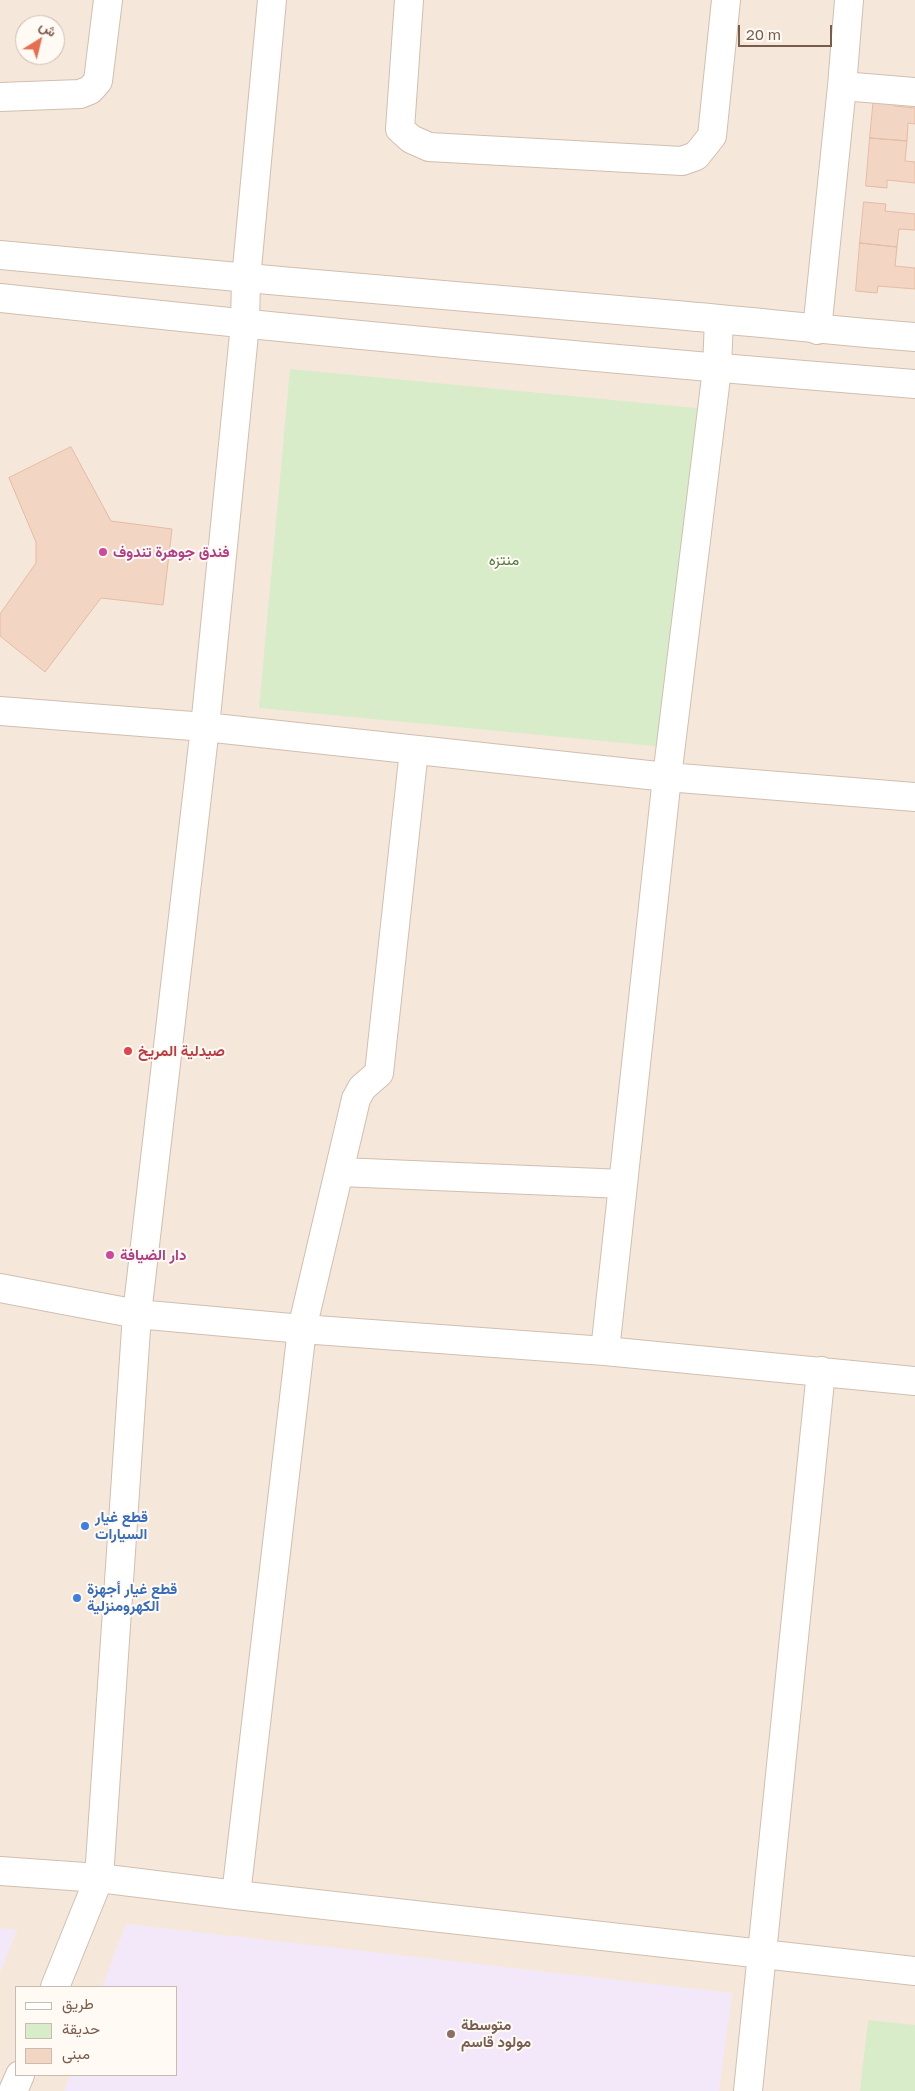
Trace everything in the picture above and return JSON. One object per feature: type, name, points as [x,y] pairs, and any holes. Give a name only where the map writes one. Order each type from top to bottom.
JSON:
[{"type":"street","points":[[0,97],[69,96],[90,90],[98,81],[108,0]]},
{"type":"street","points":[[55,1986],[99,1878],[137,1314],[205,727],[245,324],[246,278],[272,0]]},
{"type":"street","points":[[409,0],[400,129],[411,139],[429,147],[682,161],[696,156],[712,136],[726,0]]},
{"type":"street","points":[[817,330],[849,0]]},
{"type":"street","points":[[842,86],[915,92]]},
{"type":"street","points":[[0,255],[719,319],[817,330],[915,337]]},
{"type":"street","points":[[0,298],[245,324],[717,369],[915,384]]},
{"type":"street","points":[[605,1351],[666,777],[717,369],[719,319]]},
{"type":"street","points":[[0,711],[205,727],[666,777],[915,797]]},
{"type":"street","points":[[236,1895],[302,1329],[341,1172],[356,1099],[362,1088],[379,1073],[414,750]]},
{"type":"street","points":[[341,1172],[622,1184]]},
{"type":"street","points":[[0,1288],[137,1314],[302,1329],[605,1351],[915,1381]]},
{"type":"street","points":[[748,2091],[820,1372]]},
{"type":"street","points":[[0,1871],[99,1878],[915,1971]]},
{"type":"street","points":[[13,2091],[20,2076]]},
{"type":"shaded area","points":[[0,0],[915,0],[915,2091],[0,2091]]},
{"type":"shaded area","name":"متوسطة مولود قاسم","points":[[126,1924],[732,1993],[719,2091],[64,2091],[70,2076],[178,2076],[178,1986],[102,1986]]},
{"type":"shaded area","points":[[0,1928],[17,1930],[0,1972]]},
{"type":"green space","name":"منتزه","points":[[290,369],[697,408],[665,747],[259,708]]},
{"type":"green space","points":[[868,2020],[915,2025],[915,2091],[860,2091]]},
{"type":"building","points":[[874,96],[895,99],[894,106],[915,108],[915,124],[908,123],[907,141],[870,138]]},
{"type":"building","points":[[870,138],[907,141],[905,161],[915,162],[915,183],[887,180],[887,188],[866,186]]},
{"type":"building","points":[[864,202],[886,204],[885,211],[915,214],[915,230],[899,229],[897,247],[860,243]]},
{"type":"building","points":[[860,243],[897,247],[895,266],[915,268],[915,289],[878,286],[877,293],[856,291]]},
{"type":"building","name":"فندق جوهرة تندوف","points":[[71,447],[111,521],[172,529],[163,605],[101,598],[45,672],[0,636],[0,614],[36,563],[36,542],[9,478]]},
{"type":"place","name":"فندق جوهرة تندوف","points":[[103,552]]},
{"type":"place","name":"صيدلية المريخ","points":[[128,1051]]},
{"type":"place","name":"دار الضيافة","points":[[110,1255]]},
{"type":"place","name":"قطع غيار السيارات","points":[[85,1526]]},
{"type":"place","name":"قطع غيار أجهزة الكهرومنزلية","points":[[77,1598]]},
{"type":"place","name":"متوسطة مولود قاسم","points":[[451,2034]]}]
